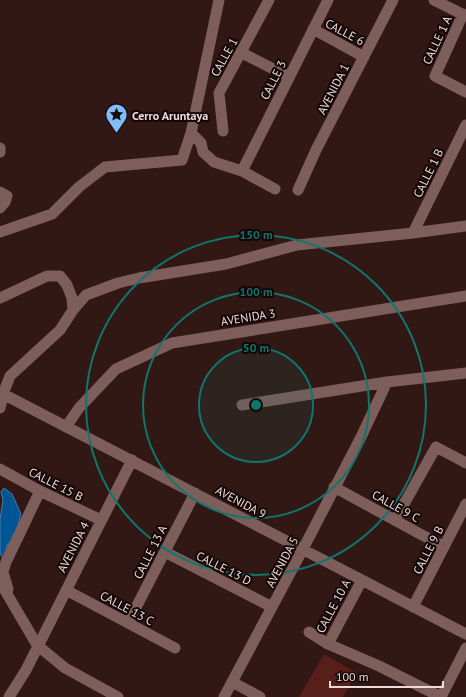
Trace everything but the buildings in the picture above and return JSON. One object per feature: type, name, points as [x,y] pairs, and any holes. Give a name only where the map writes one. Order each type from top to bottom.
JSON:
[{"type":"street","points":[[0,232],[52,214],[79,187],[104,167],[182,160],[191,133],[219,0]]},
{"type":"street","name":"CALLE 1","points":[[223,131],[219,93],[242,53],[269,0]]},
{"type":"street","name":"CALLE 3","points":[[242,171],[328,0]]},
{"type":"street","name":"AVENIDA 1","points":[[298,190],[316,150],[393,0]]},
{"type":"street","points":[[434,0],[464,15]]},
{"type":"street","name":"CALLE 1 A","points":[[464,15],[435,76],[466,92]]},
{"type":"street","name":"CALLE 6","points":[[313,30],[364,57]]},
{"type":"street","points":[[242,53],[289,77]]},
{"type":"street","name":"CALLE 1 B","points":[[413,233],[466,125]]},
{"type":"street","points":[[191,133],[201,143],[203,152],[214,162],[242,171],[275,189]]},
{"type":"street","points":[[0,192],[7,196],[5,202],[0,208]]},
{"type":"street","points":[[0,408],[3,394],[10,376],[60,330],[73,310],[86,295],[118,283],[139,278],[226,264],[297,245],[466,226]]},
{"type":"street","points":[[0,298],[47,276],[60,276],[67,286],[72,298],[73,310]]},
{"type":"street","name":"AVENIDA 3","points":[[66,427],[79,408],[116,370],[172,342],[466,296]]},
{"type":"street","points":[[242,405],[386,382],[466,372]]},
{"type":"street","name":"AVENIDA 5","points":[[224,697],[303,550],[361,437],[386,382]]},
{"type":"street","name":"AVENIDA 9","points":[[3,394],[466,634]]},
{"type":"street","points":[[395,520],[436,447],[466,463]]},
{"type":"street","name":"AVENIDA 4","points":[[9,697],[26,670],[37,645],[132,460]]},
{"type":"street","name":"CALLE 15 B","points":[[0,469],[40,491],[102,520]]},
{"type":"street","name":"CALLE 9 C","points":[[334,487],[444,547]]},
{"type":"street","points":[[13,605],[3,572],[6,562],[40,491]]},
{"type":"street","name":"CALLE 13 A","points":[[128,623],[195,493]]},
{"type":"street","name":"CALLE 9 B","points":[[413,607],[466,504]]},
{"type":"street","name":"CALLE 13 D","points":[[165,552],[272,607]]},
{"type":"street","name":"CALLE 10 A","points":[[328,644],[362,580]]},
{"type":"street","points":[[0,582],[37,645],[65,668],[118,697]]},
{"type":"street","name":"CALLE 13 C","points":[[66,590],[175,648]]},
{"type":"street","points":[[309,632],[328,644],[379,666],[441,697],[466,648]]},
{"type":"street","points":[[232,682],[260,697]]},
{"type":"shaded area","points":[[324,654],[357,673],[343,697],[299,697]]},
{"type":"water","points":[[4,488],[12,494],[21,514],[14,540],[7,545],[6,553],[2,557],[0,553],[0,519],[3,500],[1,492]]},
{"type":"place","name":"Cerro Aruntaya","points":[[116,134]]}]
